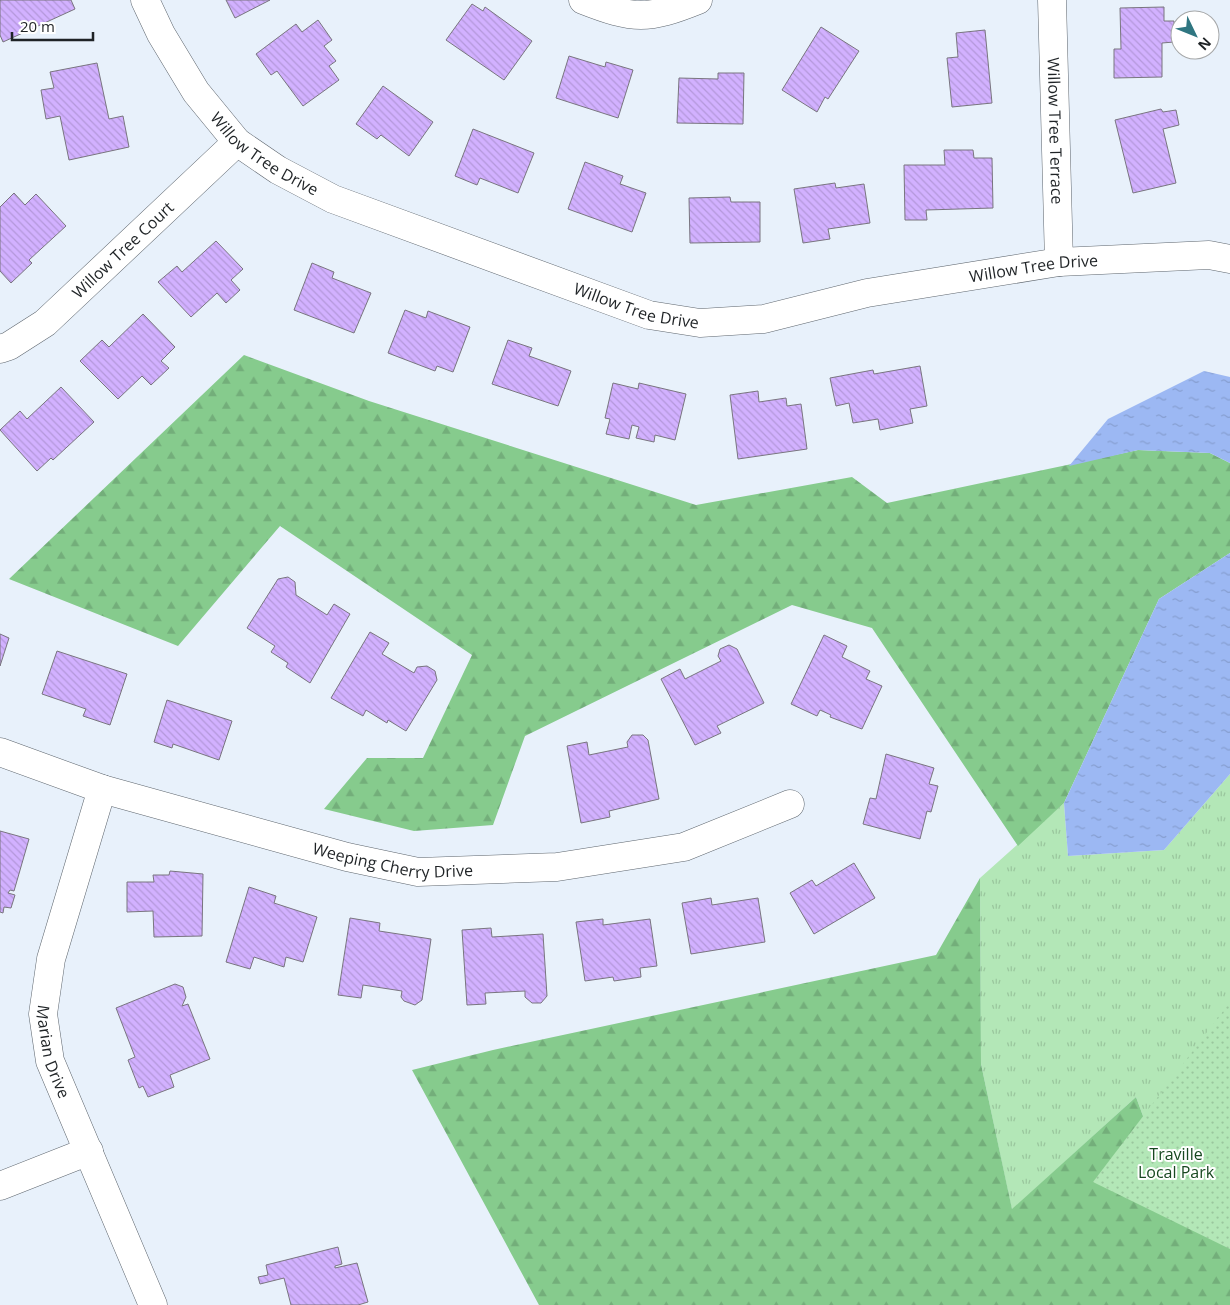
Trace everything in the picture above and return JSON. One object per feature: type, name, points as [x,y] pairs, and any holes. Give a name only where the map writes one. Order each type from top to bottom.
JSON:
[{"type":"street","name":"Willow Tree Drive","points":[[145,0],[162,34],[196,92],[238,142],[278,170],[333,199],[606,301],[649,315],[700,323],[764,318],[867,293],[1059,262],[1208,255],[1230,259]]},
{"type":"street","points":[[583,0],[607,10],[637,16],[664,14],[698,0]]},
{"type":"street","name":"Willow Tree Terrace","points":[[1052,0],[1059,262]]},
{"type":"street","name":"Willow Tree Court","points":[[0,349],[9,346],[45,323],[238,142]]},
{"type":"street","name":"Weeping Cherry Drive","points":[[0,752],[102,789],[347,857],[418,872],[557,868],[684,847],[790,804]]},
{"type":"street","name":"Marian Drive","points":[[102,789],[51,959],[43,1014],[50,1061],[153,1305]]},
{"type":"street","points":[[0,1186],[89,1152]]},
{"type":"green space","points":[[244,355],[369,401],[696,505],[852,477],[887,503],[1138,450],[1210,453],[1230,463],[1230,553],[1159,599],[1064,803],[1018,846],[872,628],[792,605],[525,736],[493,825],[414,831],[324,809],[367,758],[423,758],[472,655],[280,526],[178,646],[9,579]]},
{"type":"green space","points":[[1230,774],[1230,1229],[1178,1211],[1136,1097],[1012,1210],[981,1064],[980,878],[1064,803],[1068,856],[1164,850]]},
{"type":"green space","points":[[980,878],[981,1064],[1012,1209],[1136,1097],[1178,1211],[1230,1229],[1230,1305],[539,1305],[412,1070],[493,1050],[936,955]]},
{"type":"green space","name":"Traville Local Park","points":[[1230,1002],[1230,1249],[1093,1182]]},
{"type":"water","points":[[1204,371],[1230,377],[1230,463],[1210,453],[1138,450],[1069,466],[1108,419]]},
{"type":"water","points":[[1230,553],[1230,774],[1164,850],[1068,856],[1064,803],[1159,599]]},
{"type":"building","points":[[0,0],[71,0],[75,9],[3,42],[0,35]]},
{"type":"building","points":[[226,0],[270,0],[235,18]]},
{"type":"building","points":[[472,4],[483,11],[485,7],[532,41],[504,80],[446,40]]},
{"type":"building","points":[[1164,7],[1164,21],[1170,21],[1170,42],[1162,43],[1162,77],[1114,78],[1114,49],[1121,49],[1120,8]]},
{"type":"building","points":[[318,20],[332,40],[324,46],[336,61],[329,66],[339,80],[303,106],[277,71],[271,75],[256,54],[296,24],[302,32]]},
{"type":"building","points":[[821,27],[859,51],[828,99],[825,97],[817,112],[782,90]]},
{"type":"building","points":[[985,30],[992,103],[952,107],[947,58],[958,57],[956,33]]},
{"type":"building","points":[[569,56],[605,67],[606,62],[633,70],[618,118],[556,98]]},
{"type":"building","points":[[97,63],[109,119],[123,116],[129,147],[69,160],[60,116],[46,119],[41,90],[54,88],[50,72]]},
{"type":"building","points":[[718,73],[744,73],[743,124],[677,123],[679,78],[718,79]]},
{"type":"building","points":[[383,86],[433,122],[409,156],[381,135],[377,139],[356,124]]},
{"type":"building","points":[[1161,109],[1163,112],[1176,110],[1179,125],[1163,129],[1176,183],[1133,193],[1115,120]]},
{"type":"building","points":[[473,129],[534,153],[518,193],[480,178],[477,185],[455,176]]},
{"type":"building","points":[[944,150],[973,150],[974,158],[992,158],[993,208],[926,210],[927,220],[905,220],[904,165],[945,165]]},
{"type":"building","points":[[585,162],[623,176],[620,184],[646,193],[632,232],[568,209]]},
{"type":"building","points":[[835,183],[836,188],[864,184],[870,223],[828,229],[830,239],[803,243],[794,189]]},
{"type":"building","points":[[14,193],[25,205],[36,194],[66,226],[29,260],[32,263],[11,283],[0,271],[0,207]]},
{"type":"building","points":[[730,197],[731,202],[760,202],[760,242],[690,243],[689,198]]},
{"type":"building","points":[[216,241],[243,269],[231,280],[240,290],[226,303],[217,293],[191,317],[158,282],[177,266],[182,272]]},
{"type":"building","points":[[312,263],[334,272],[332,278],[371,293],[354,333],[294,310]]},
{"type":"building","points":[[405,310],[426,318],[428,311],[470,327],[453,372],[437,366],[435,371],[388,353]]},
{"type":"building","points":[[143,314],[175,347],[161,361],[169,368],[151,385],[142,376],[118,399],[80,361],[102,340],[109,347]]},
{"type":"building","points":[[508,340],[532,348],[529,356],[571,371],[558,406],[492,384]]},
{"type":"building","points":[[920,366],[927,406],[910,409],[913,423],[880,430],[878,419],[853,423],[849,403],[836,406],[830,378],[873,370],[874,374]]},
{"type":"building","points":[[613,383],[638,389],[639,383],[686,394],[675,440],[655,435],[654,442],[636,438],[639,427],[632,425],[629,439],[606,434],[610,419],[605,418]]},
{"type":"building","points":[[61,387],[94,422],[53,460],[51,458],[37,471],[0,430],[20,411],[27,419]]},
{"type":"building","points":[[758,391],[759,402],[786,398],[787,406],[801,404],[807,449],[738,459],[730,395]]},
{"type":"building","points":[[288,577],[295,582],[296,595],[327,615],[334,604],[350,614],[310,683],[286,667],[288,663],[271,652],[275,646],[247,628],[278,579]]},
{"type":"building","points":[[370,632],[389,643],[382,654],[414,673],[417,667],[427,666],[435,671],[437,680],[406,731],[388,720],[387,723],[366,710],[363,716],[331,698]]},
{"type":"building","points":[[0,634],[9,638],[0,666]]},
{"type":"building","points":[[824,635],[847,646],[842,657],[870,671],[866,679],[882,686],[862,729],[830,717],[831,715],[820,710],[817,716],[791,704]]},
{"type":"building","points":[[729,645],[737,649],[764,703],[717,726],[721,733],[695,745],[661,679],[680,669],[685,679],[721,661],[718,656],[720,649]]},
{"type":"building","points":[[57,651],[127,674],[110,725],[83,716],[86,709],[42,694]]},
{"type":"building","points":[[167,700],[232,721],[219,760],[173,744],[172,748],[154,742]]},
{"type":"building","points":[[632,735],[643,735],[648,740],[659,799],[609,811],[610,817],[581,823],[567,746],[587,742],[589,755],[628,747],[627,742]]},
{"type":"building","points":[[886,754],[934,768],[929,784],[938,786],[931,812],[927,811],[920,839],[863,824],[870,798],[876,799]]},
{"type":"building","points":[[0,831],[29,839],[14,891],[10,890],[8,893],[15,895],[11,908],[4,907],[3,913],[0,912]]},
{"type":"building","points":[[854,863],[875,898],[814,934],[790,893],[812,880],[816,886]]},
{"type":"building","points":[[170,871],[203,874],[202,936],[154,937],[153,911],[127,912],[127,882],[154,882],[153,875],[169,875]]},
{"type":"building","points":[[249,887],[276,896],[274,903],[317,917],[303,962],[286,957],[284,967],[254,957],[250,969],[226,962]]},
{"type":"building","points":[[711,898],[712,905],[758,898],[765,942],[691,954],[682,903]]},
{"type":"building","points":[[350,918],[380,923],[379,931],[431,939],[422,1000],[415,1005],[404,1001],[401,997],[402,991],[363,985],[361,998],[338,995]]},
{"type":"building","points":[[603,919],[603,925],[650,919],[657,966],[640,968],[641,977],[614,981],[613,977],[585,981],[576,922]]},
{"type":"building","points":[[491,928],[492,937],[543,934],[547,996],[541,1003],[532,1003],[525,997],[525,991],[485,993],[486,1004],[467,1005],[462,930]]},
{"type":"building","points":[[175,984],[183,987],[186,997],[182,1006],[188,1004],[210,1059],[170,1075],[174,1087],[148,1097],[143,1086],[139,1088],[128,1060],[135,1057],[116,1008]]},
{"type":"building","points":[[338,1247],[342,1264],[335,1266],[335,1268],[357,1263],[368,1302],[358,1305],[291,1305],[284,1278],[260,1284],[258,1277],[268,1275],[266,1265]]}]
